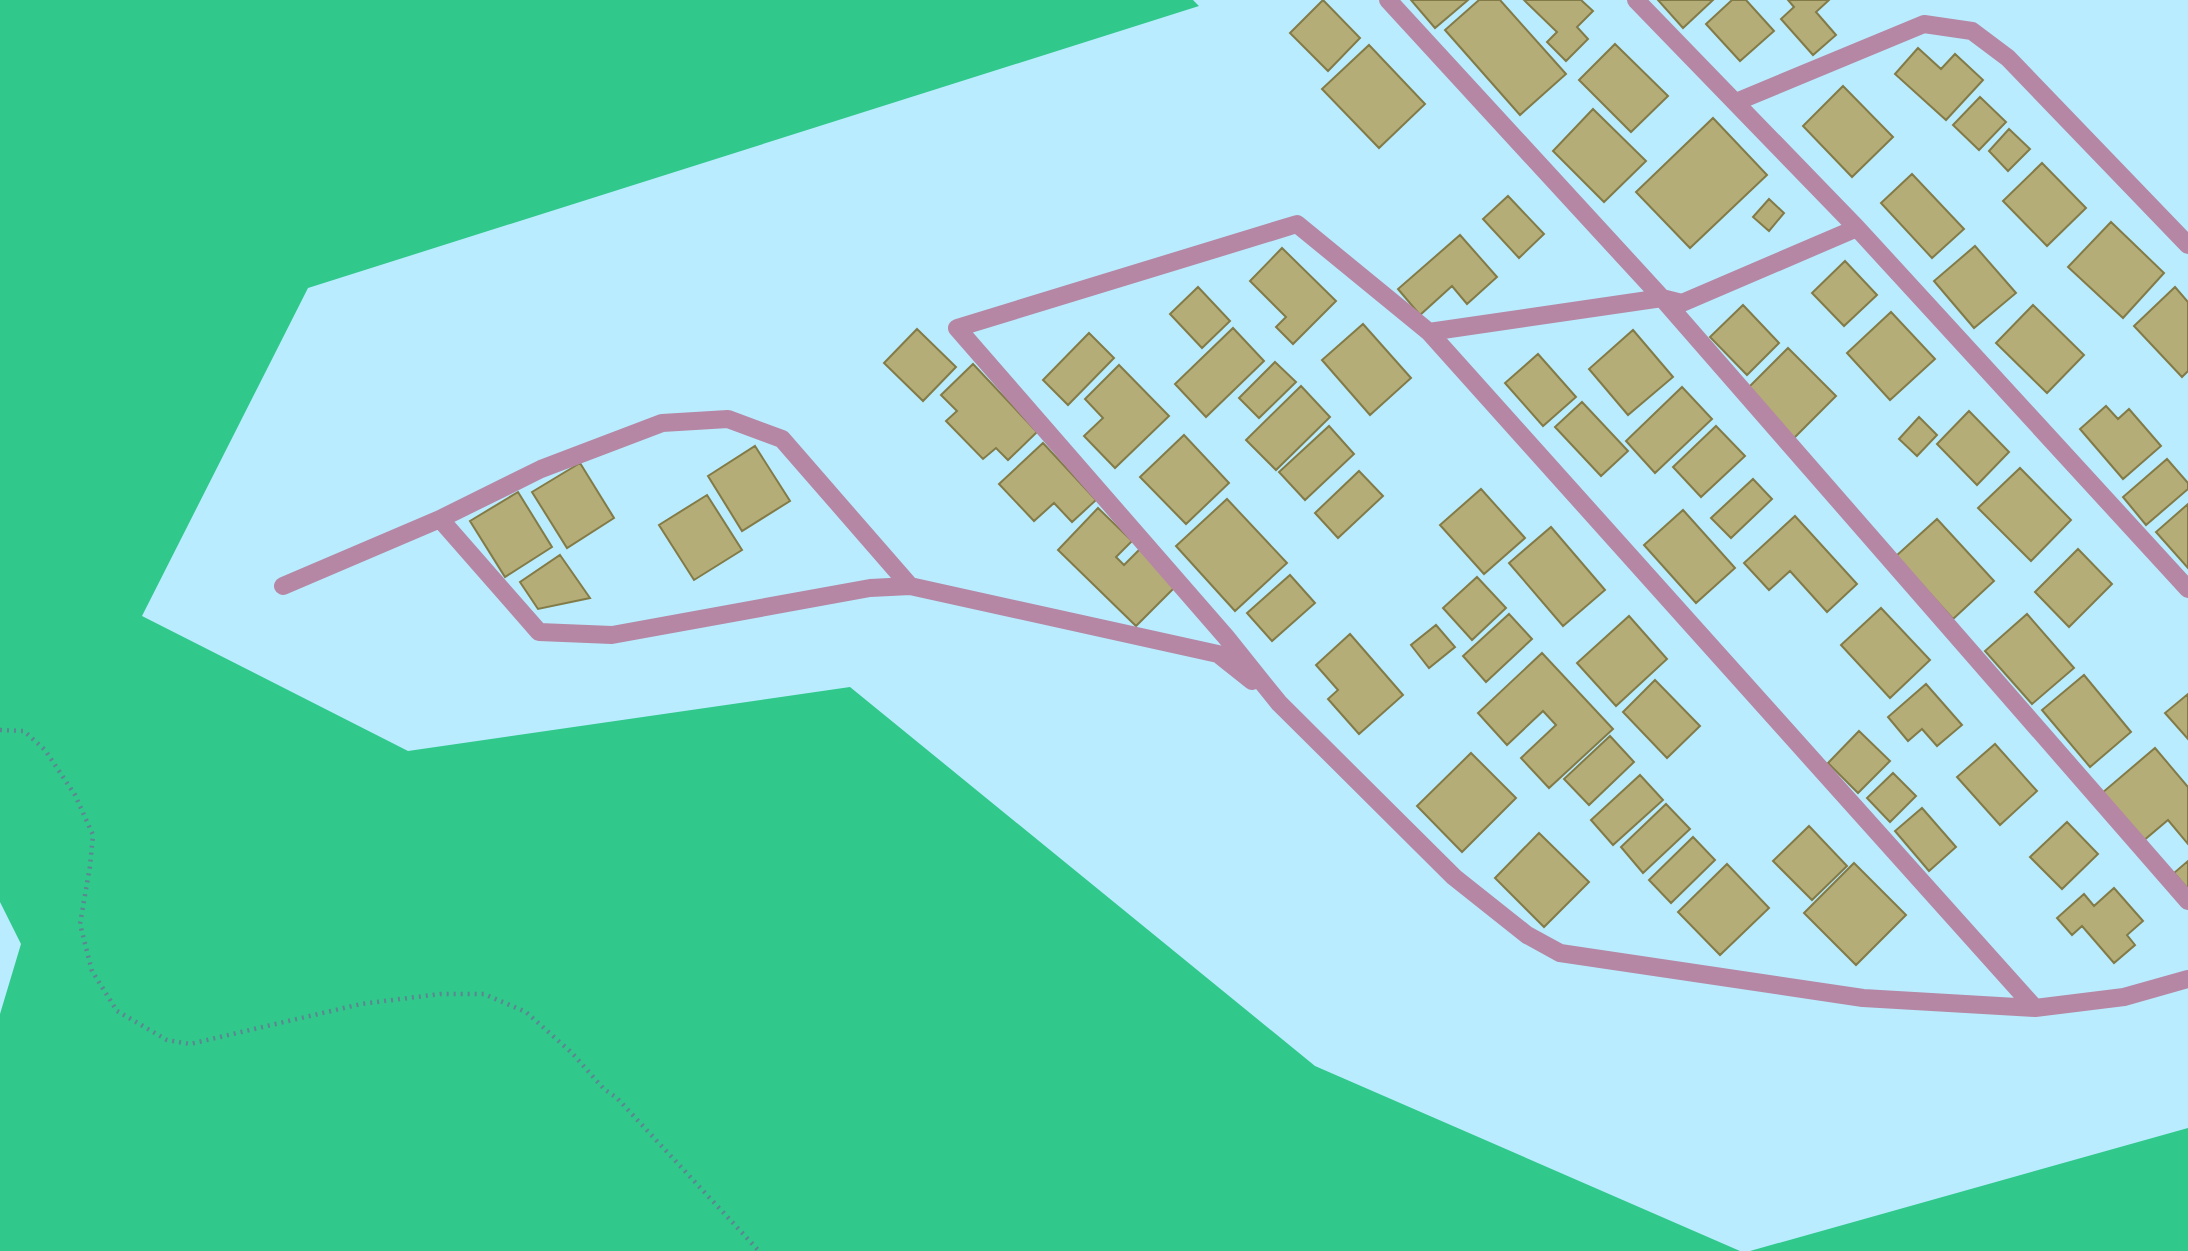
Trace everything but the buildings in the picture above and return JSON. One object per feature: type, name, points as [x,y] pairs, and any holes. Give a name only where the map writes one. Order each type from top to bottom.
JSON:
[{"type":"street","points":[[1388,0],[1662,298],[2188,901]]},
{"type":"street","points":[[1636,0],[1857,228],[2188,589]]},
{"type":"street","points":[[1736,102],[1924,24],[1972,31],[2008,58],[2188,244]]},
{"type":"street","points":[[1279,703],[1226,637],[957,328],[1297,224],[1429,332],[2035,1008]]},
{"type":"street","points":[[1429,332],[1662,298],[1682,303],[1857,228]]},
{"type":"street","points":[[283,586],[440,519],[541,469],[662,423],[729,419],[782,439],[910,586]]},
{"type":"street","points":[[440,519],[539,632],[612,635],[870,588],[910,586],[1218,654],[1279,703],[1454,877],[1527,935],[1560,953],[1863,998],[2035,1008],[2124,998],[2188,979]]},
{"type":"path","points":[[0,730],[24,731],[46,750],[75,795],[93,835],[80,924],[92,971],[117,1011],[167,1040],[190,1044],[361,1004],[440,994],[484,994],[526,1012],[572,1053],[760,1251]]},
{"type":"green space","points":[[0,0],[1193,0],[1199,6],[308,288],[142,616],[408,751],[850,687],[1315,1066],[1740,1251],[0,1251],[0,1014],[21,944],[0,902]]},
{"type":"green space","points":[[2188,1128],[2188,1251],[1750,1251]]}]
